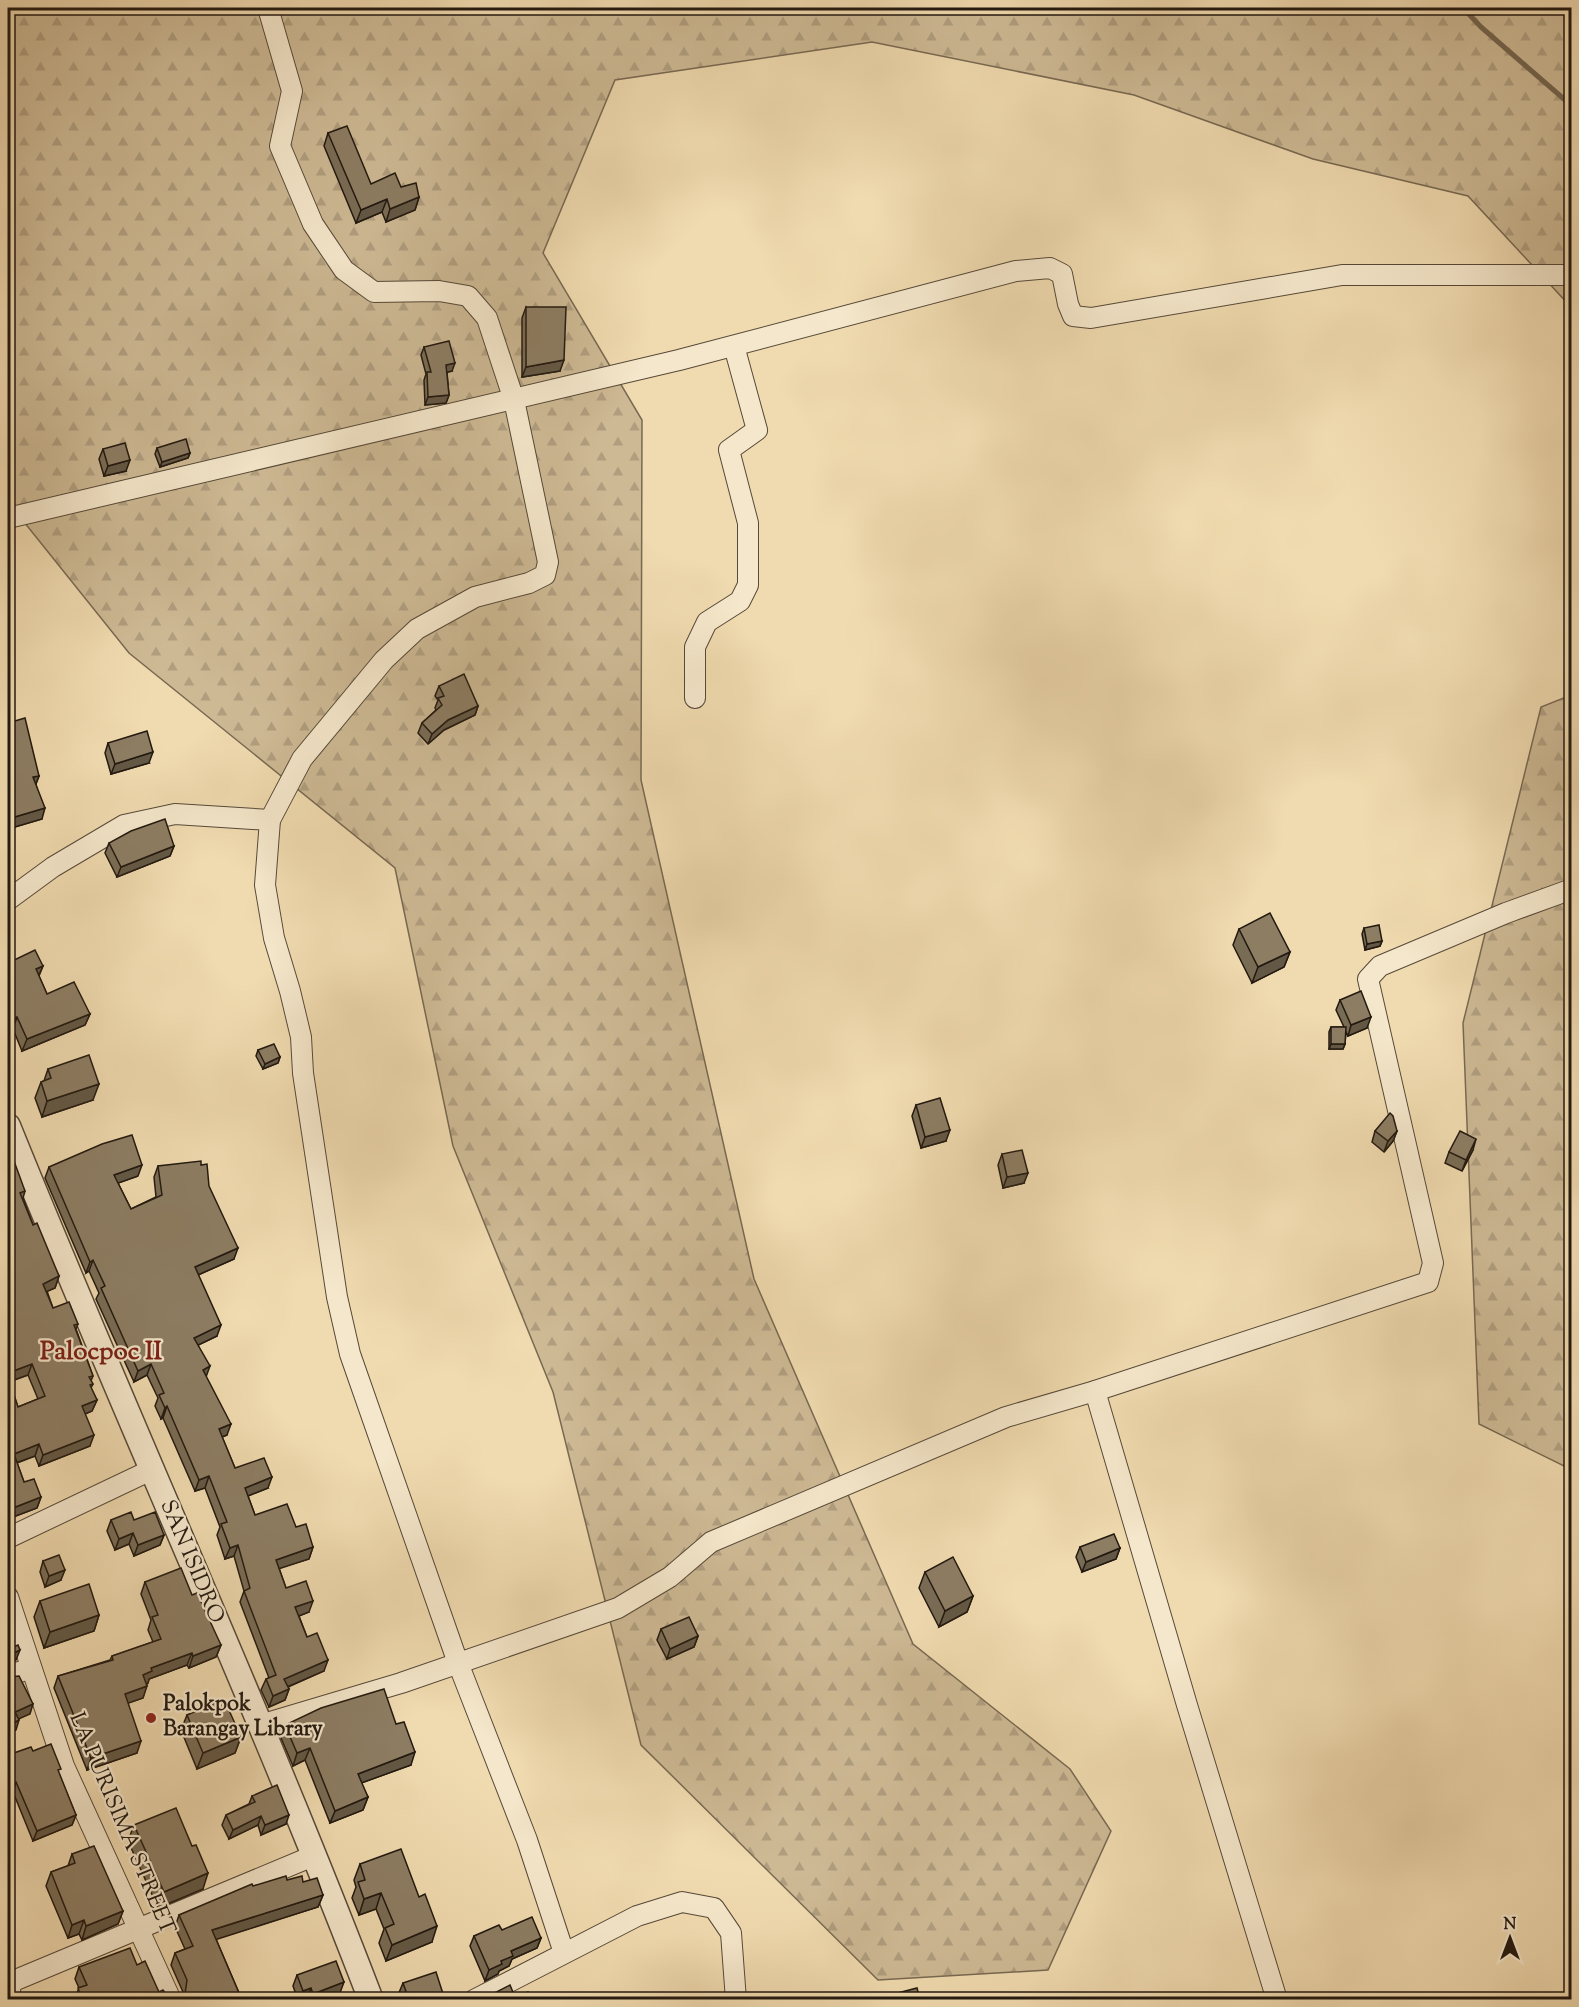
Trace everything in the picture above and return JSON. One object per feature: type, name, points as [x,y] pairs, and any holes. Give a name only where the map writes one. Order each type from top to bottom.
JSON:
[{"type":"street","points":[[268,8],[291,91],[279,146],[313,224],[344,270],[374,292],[439,291],[468,296],[488,318],[514,400],[548,562],[545,575],[529,584],[475,597],[417,629],[384,660],[302,759],[270,820],[266,885],[274,938],[301,1037],[303,1073],[337,1297],[350,1354],[458,1663],[527,1840],[564,1953]]},
{"type":"street","points":[[8,518],[514,400],[734,346],[1016,271],[1050,268],[1062,274],[1073,316],[1091,318],[1342,275],[1572,275]]},
{"type":"street","points":[[694,698],[694,647],[707,622],[740,601],[748,585],[748,523],[729,450],[757,430],[734,346]]},
{"type":"street","points":[[8,900],[53,867],[124,825],[175,814],[270,820]]},
{"type":"street","points":[[260,1725],[458,1663],[618,1608],[670,1577],[711,1542],[1006,1417],[1095,1391],[1428,1282],[1433,1263],[1368,979],[1380,966],[1506,913],[1572,889]]},
{"type":"street","name":"SAN ISIDRO","points":[[8,1126],[260,1725],[371,2000]]},
{"type":"street","points":[[1095,1391],[1186,1706],[1277,2000]]},
{"type":"street","points":[[8,1538],[151,1470]]},
{"type":"street","name":"LA PURISIMA STREET","points":[[8,1597],[64,1766],[171,2000]]},
{"type":"street","points":[[8,1676],[31,1668]]},
{"type":"street","points":[[9,2000],[12,1982],[313,1856]]},
{"type":"street","points":[[474,2000],[637,1916],[682,1902],[714,1908],[731,1933],[736,2000]]},
{"type":"green space","points":[[8,8],[1571,8],[1571,307],[1468,196],[1313,159],[1134,95],[872,42],[615,80],[543,253],[642,420],[641,780],[754,1279],[913,1644],[1070,1769],[1111,1831],[1048,1970],[878,1980],[641,1745],[553,1392],[453,1146],[395,868],[129,653],[8,502]]},
{"type":"green space","points":[[1571,695],[1571,1467],[1568,1468],[1479,1424],[1463,1023],[1541,707]]},
{"type":"building","points":[[347,126],[371,184],[395,173],[401,187],[416,183],[419,197],[390,209],[387,199],[361,210],[328,133]]},
{"type":"building","points":[[526,307],[566,307],[564,360],[526,367]]},
{"type":"building","points":[[449,341],[455,363],[446,365],[449,395],[428,397],[427,372],[431,372],[424,347]]},
{"type":"building","points":[[186,439],[190,453],[162,462],[157,448]]},
{"type":"building","points":[[125,443],[130,460],[108,466],[103,449]]},
{"type":"building","points":[[464,674],[478,706],[448,720],[432,734],[422,723],[442,705],[438,698],[444,696],[439,686]]},
{"type":"building","points":[[25,718],[39,776],[33,777],[45,808],[8,819],[8,792],[14,790],[8,768],[8,723]]},
{"type":"building","points":[[147,731],[153,752],[115,764],[108,743]]},
{"type":"building","points":[[165,819],[174,846],[121,867],[109,843],[131,831]]},
{"type":"building","points":[[1270,913],[1290,952],[1258,967],[1239,929]]},
{"type":"building","points":[[1379,925],[1382,941],[1367,944],[1364,928]]},
{"type":"building","points":[[35,950],[43,966],[36,969],[47,994],[74,982],[90,1014],[27,1039],[8,1004],[8,963]]},
{"type":"building","points":[[1361,991],[1371,1017],[1351,1025],[1340,1000]]},
{"type":"building","points":[[1331,1027],[1346,1027],[1345,1044],[1331,1044]]},
{"type":"building","points":[[274,1044],[280,1057],[265,1064],[258,1050]]},
{"type":"building","points":[[89,1055],[99,1084],[47,1101],[41,1082],[51,1078],[48,1069]]},
{"type":"building","points":[[940,1098],[950,1130],[925,1137],[916,1105]]},
{"type":"building","points":[[1390,1113],[1397,1131],[1388,1141],[1375,1131]]},
{"type":"building","points":[[1460,1131],[1476,1139],[1466,1160],[1449,1152]]},
{"type":"building","points":[[132,1135],[142,1165],[114,1175],[131,1209],[162,1195],[158,1166],[201,1161],[201,1165],[207,1164],[209,1186],[238,1248],[195,1267],[221,1325],[194,1338],[210,1366],[203,1370],[231,1424],[219,1429],[235,1468],[264,1458],[272,1477],[245,1488],[255,1515],[287,1504],[296,1527],[306,1524],[313,1547],[276,1560],[286,1588],[306,1581],[313,1601],[295,1607],[307,1637],[317,1633],[328,1660],[284,1679],[289,1689],[273,1696],[266,1679],[276,1675],[244,1591],[250,1588],[238,1545],[230,1548],[221,1524],[227,1522],[209,1476],[199,1480],[167,1406],[165,1408],[159,1395],[164,1393],[151,1364],[138,1371],[101,1288],[105,1286],[93,1260],[90,1262],[49,1167],[102,1144]]},
{"type":"building","points":[[1022,1150],[1028,1173],[1007,1177],[1002,1154]]},
{"type":"building","points":[[14,1161],[25,1191],[20,1193],[33,1225],[37,1223],[59,1276],[43,1284],[53,1308],[69,1302],[78,1324],[74,1325],[93,1376],[89,1377],[93,1384],[90,1385],[97,1400],[82,1406],[94,1435],[43,1455],[39,1444],[14,1454],[24,1482],[34,1479],[41,1497],[8,1510],[8,1376],[18,1407],[45,1396],[32,1364],[8,1373],[8,1163]]},
{"type":"building","points":[[131,1512],[134,1520],[155,1512],[164,1535],[138,1545],[133,1533],[119,1539],[111,1520]]},
{"type":"building","points":[[1114,1534],[1120,1548],[1086,1562],[1080,1547]]},
{"type":"building","points":[[59,1555],[65,1570],[49,1576],[43,1561]]},
{"type":"building","points":[[953,1557],[973,1596],[945,1611],[925,1572]]},
{"type":"building","points":[[181,1568],[192,1595],[197,1593],[221,1645],[151,1668],[152,1671],[143,1675],[147,1686],[125,1694],[141,1741],[91,1758],[58,1676],[113,1660],[112,1656],[161,1639],[152,1617],[158,1615],[145,1582]]},
{"type":"building","points":[[89,1584],[99,1615],[50,1632],[40,1601]]},
{"type":"building","points":[[689,1617],[698,1636],[670,1649],[661,1629]]},
{"type":"building","points":[[18,1645],[20,1650],[8,1656],[8,1646],[9,1649]]},
{"type":"building","points":[[8,1676],[19,1676],[33,1704],[15,1712],[19,1720],[8,1726]]},
{"type":"building","points":[[384,1689],[396,1724],[404,1722],[415,1752],[358,1774],[368,1797],[335,1811],[310,1748],[297,1753],[285,1725],[321,1708]]},
{"type":"building","points":[[224,1699],[241,1737],[203,1753],[187,1715]]},
{"type":"building","points":[[51,1744],[61,1769],[58,1770],[76,1815],[37,1831],[16,1782],[8,1785],[8,1755],[31,1747],[33,1751]]},
{"type":"building","points":[[277,1785],[289,1815],[265,1825],[261,1816],[233,1830],[226,1815],[255,1802],[252,1796]]},
{"type":"building","points":[[176,1808],[192,1846],[196,1845],[208,1873],[164,1892],[134,1825]]},
{"type":"building","points":[[94,1846],[123,1911],[86,1926],[84,1920],[72,1925],[51,1872],[75,1863],[72,1854]]},
{"type":"building","points":[[401,1849],[419,1897],[425,1894],[437,1926],[392,1945],[385,1928],[394,1924],[381,1893],[364,1899],[358,1882],[365,1880],[360,1864]]},
{"type":"building","points":[[286,1876],[287,1880],[302,1876],[303,1882],[317,1878],[323,1895],[212,1930],[242,2000],[82,2000],[78,1988],[87,1985],[79,1967],[130,1948],[137,1965],[145,1961],[159,1992],[163,1990],[169,1998],[180,1999],[185,1994],[187,1980],[175,1953],[193,1946],[179,1915],[252,1884],[253,1886]]},
{"type":"building","points":[[532,1917],[541,1938],[511,1951],[513,1956],[489,1970],[474,1936],[499,1925],[502,1930]]},
{"type":"building","points":[[336,1961],[344,1982],[313,1994],[311,1988],[303,1991],[297,1975]]},
{"type":"building","points":[[436,1972],[445,2000],[409,2000],[403,1983]]},
{"type":"building","points":[[510,1985],[515,1997],[528,1992],[530,2000],[481,2000]]},
{"type":"building","points":[[917,1988],[920,2000],[875,1999]]},
{"type":"waterway","points":[[1463,8],[1481,27],[1572,106]]},
{"type":"place","name":"Palokpok Barangay Library","points":[[151,1718]]},
{"type":"district","name":"Palocpoc II","points":[[101,1352]]}]
